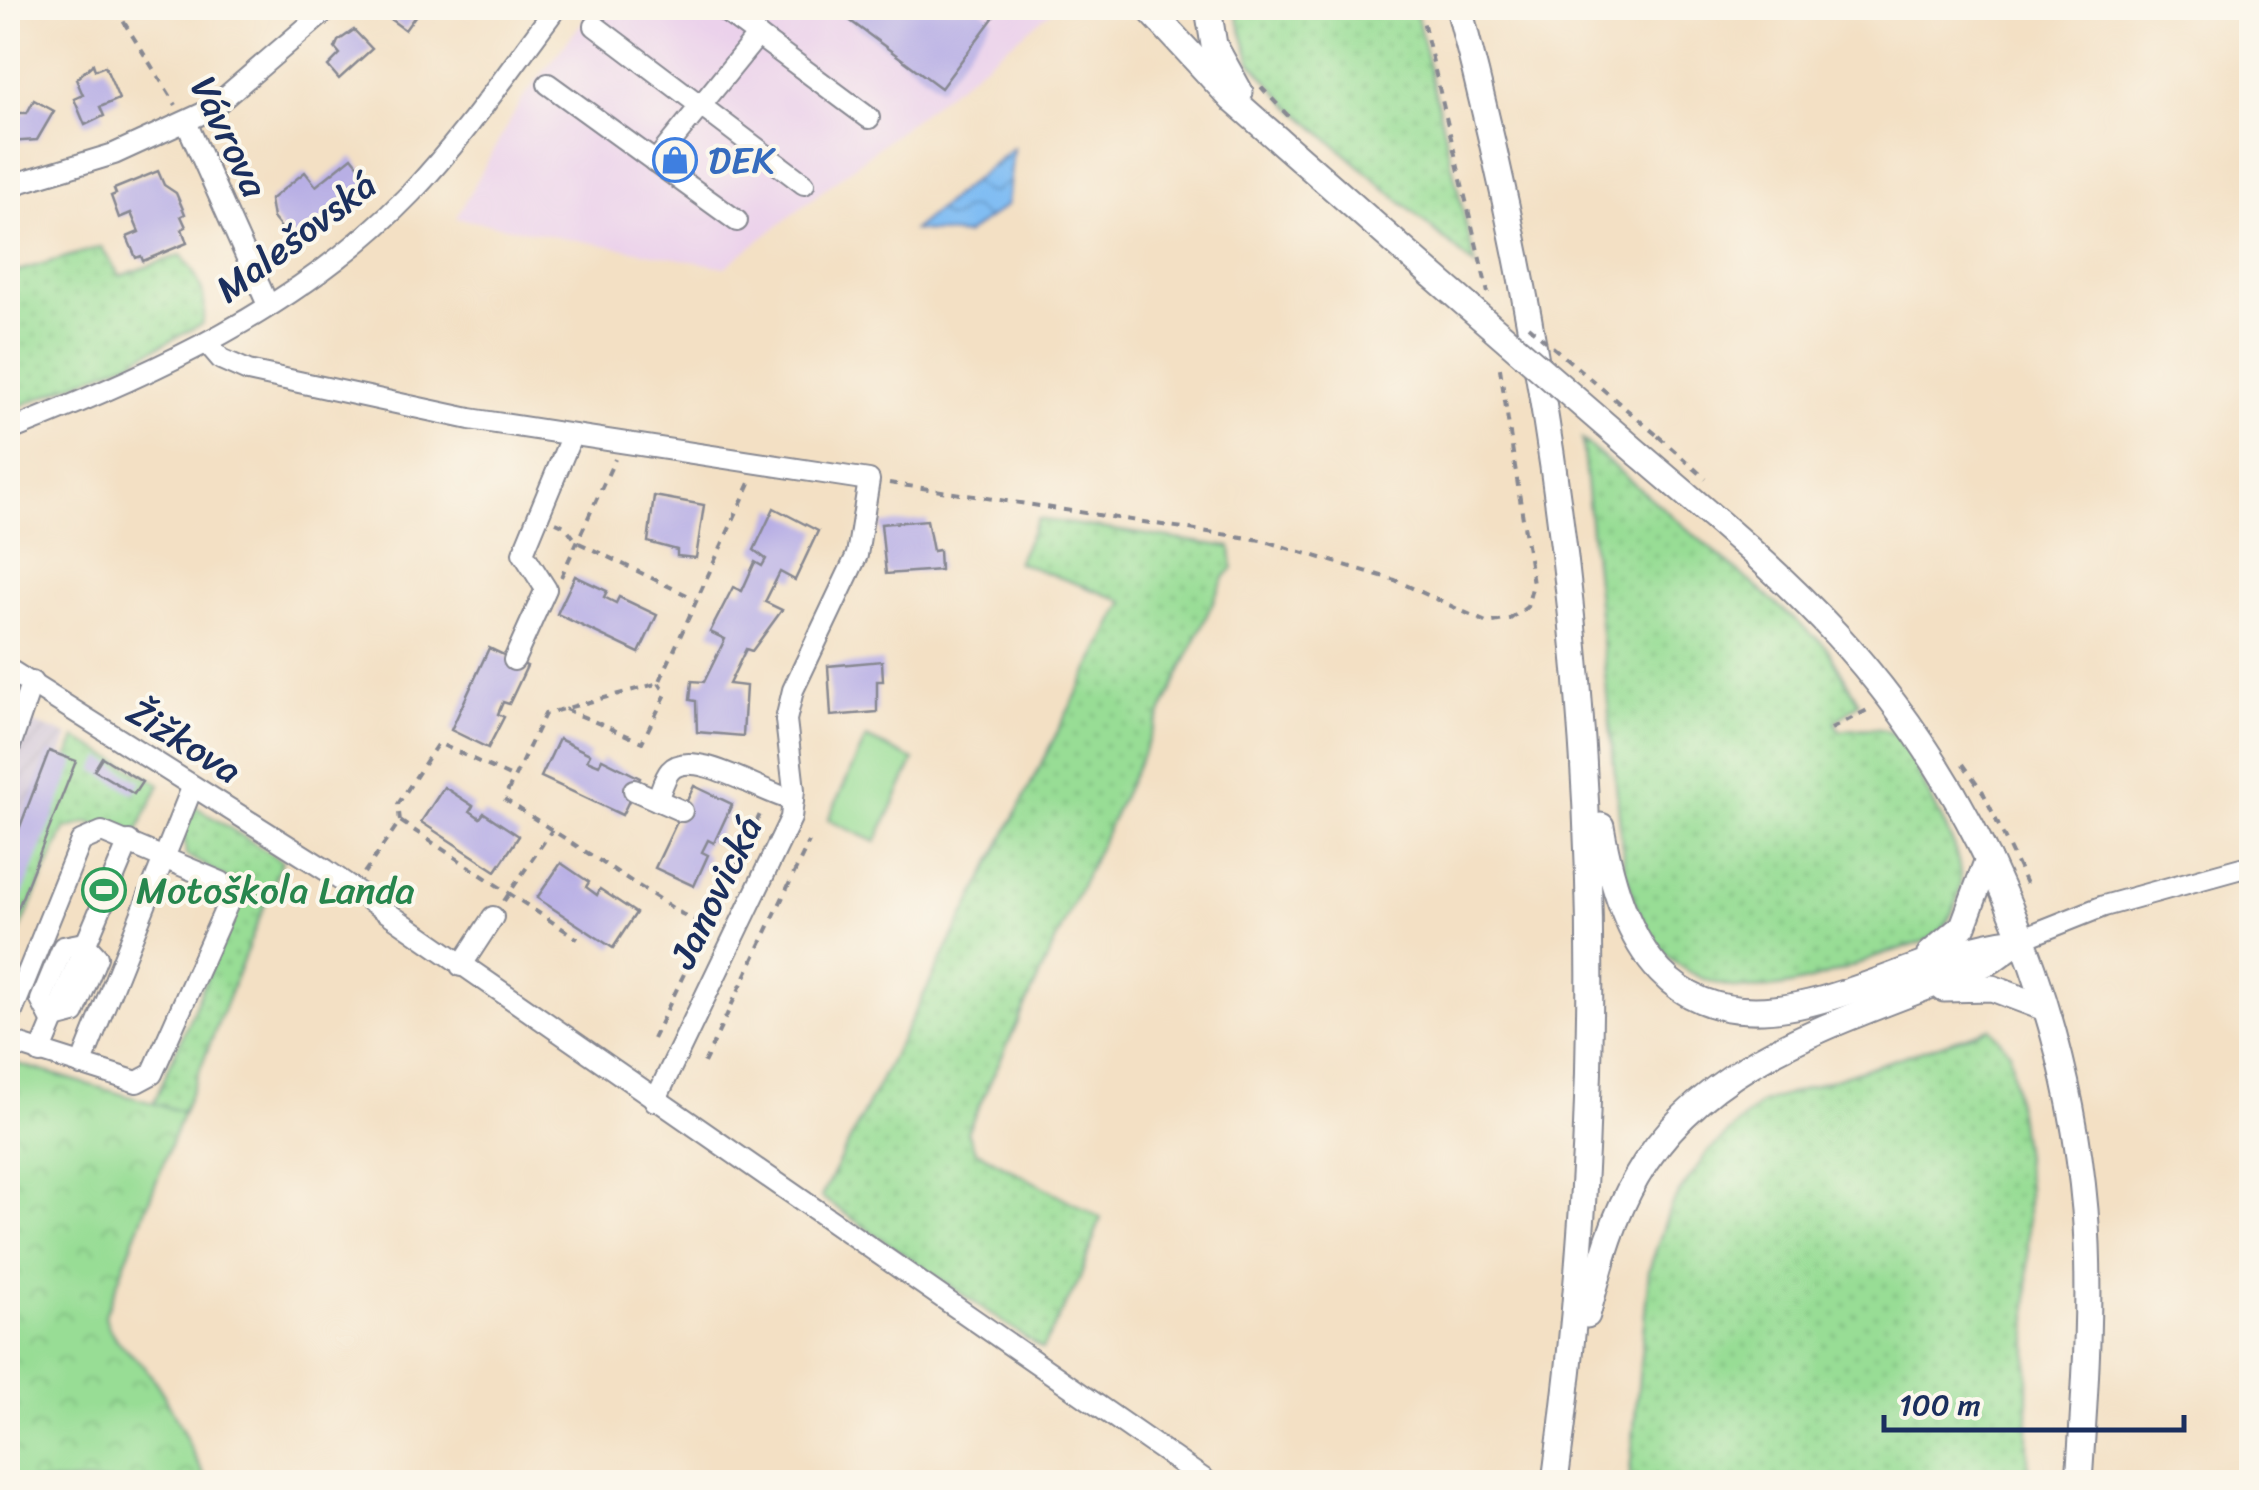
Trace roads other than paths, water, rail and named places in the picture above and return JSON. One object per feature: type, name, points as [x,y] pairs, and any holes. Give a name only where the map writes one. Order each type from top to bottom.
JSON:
[{"type":"main road","points":[[1148,8],[1206,73],[1268,133],[1791,589],[1838,636],[1929,754],[1988,859],[2021,940],[2045,1008],[2075,1132],[2085,1211],[2088,1293],[2079,1482]]},
{"type":"main road","points":[[1208,8],[1222,62],[1268,133]]},
{"type":"main road","points":[[1445,8],[1479,84]]},
{"type":"main road","points":[[1459,8],[1509,205],[1546,398],[1582,713],[1608,867],[1622,915],[1643,952],[1679,988],[1712,1004],[1762,1010],[1812,1002],[1986,943],[2021,940]]},
{"type":"main road","points":[[1555,1482],[1586,1184],[1592,986],[1582,713]]},
{"type":"main road","points":[[1904,969],[1951,940],[1963,926],[1988,859]]},
{"type":"main road","points":[[1567,1392],[1606,1244],[1636,1178],[1658,1144],[1698,1100],[1756,1060],[1992,960],[2021,940]]},
{"type":"main road","points":[[1914,995],[1974,985],[2011,993],[2045,1008]]},
{"type":"street","points":[[8,186],[114,154],[210,110],[329,8]]},
{"type":"street","name":"Malešovská","points":[[8,431],[161,369],[208,345],[408,196],[556,8]]},
{"type":"street","points":[[721,8],[869,118]]},
{"type":"street","points":[[595,26],[804,184]]},
{"type":"street","points":[[655,162],[758,35]]},
{"type":"street","points":[[548,84],[737,221]]},
{"type":"street","name":"Vávrova","points":[[186,122],[268,304]]},
{"type":"street","points":[[208,345],[221,359],[248,371],[571,437],[522,552],[558,589],[514,660]]},
{"type":"street","name":"Janovická","points":[[571,437],[869,480],[857,555],[793,690],[786,720],[791,818],[655,1101]]},
{"type":"street","name":"Žižkova","points":[[8,669],[326,870],[1208,1482]]},
{"type":"street","points":[[8,752],[32,682]]},
{"type":"street","points":[[657,800],[670,770],[686,761],[702,763],[769,795],[793,800]]},
{"type":"street","points":[[81,1065],[192,788]]},
{"type":"street","points":[[634,790],[682,811]]},
{"type":"street","points":[[8,1022],[81,840],[102,832],[220,882],[228,903],[152,1074],[137,1082],[8,1041]]},
{"type":"street","points":[[40,1052],[129,842]]},
{"type":"street","points":[[2021,940],[2104,906],[2252,865]]},
{"type":"street","points":[[461,966],[493,917]]},
{"type":"street","points":[[74,1014],[97,956],[84,944]]},
{"type":"street","points":[[51,1019],[74,1014],[98,1023]]},
{"type":"water","points":[[1013,148],[1007,205],[965,235],[913,230]]},
{"type":"place","name":"DEK","points":[[675,160]]},
{"type":"place","name":"Motoškola Landa","points":[[104,890]]}]
